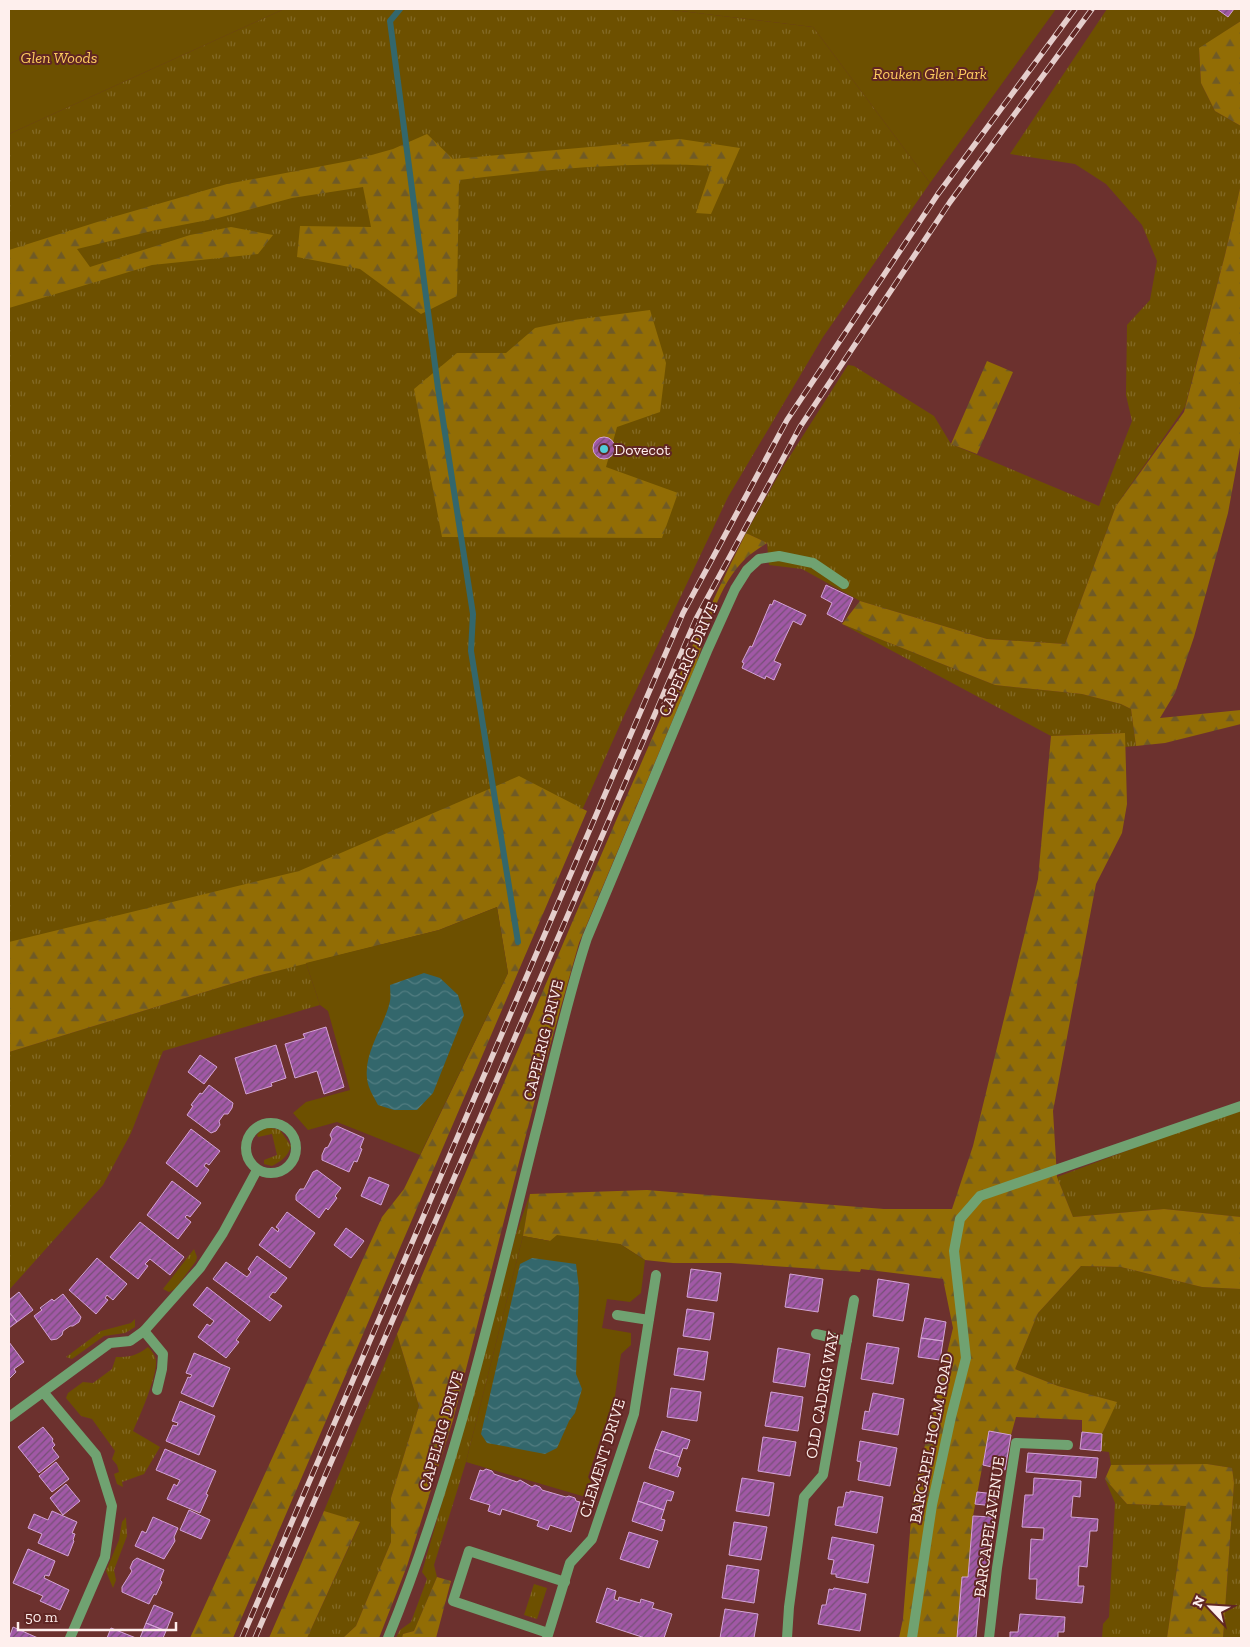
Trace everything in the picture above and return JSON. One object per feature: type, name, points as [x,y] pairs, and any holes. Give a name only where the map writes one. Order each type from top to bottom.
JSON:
[{"type":"street","name":"CAPELRIG DRIVE","points":[[388,1638],[412,1579],[462,1418],[513,1225],[575,974],[594,920],[703,660],[735,589],[748,570],[759,559],[779,556],[812,563],[844,584]]},
{"type":"street","name":"BARCAPEL HOLM ROAD","points":[[912,1638],[932,1505],[950,1417],[966,1358],[954,1251],[960,1219],[980,1196],[1241,1106]]},
{"type":"street","points":[[271,1121],[287,1127],[294,1136],[297,1149],[293,1162],[283,1171],[270,1174],[257,1170],[246,1157],[246,1140],[255,1126],[271,1121]]},
{"type":"street","points":[[9,1417],[110,1344],[130,1341],[144,1331],[200,1268],[223,1233],[257,1170]]},
{"type":"street","name":"CLEMENT DRIVE","points":[[548,1636],[570,1563],[592,1539],[634,1414],[656,1276]]},
{"type":"street","name":"OLD CADRIG WAY","points":[[787,1638],[789,1607],[804,1497],[823,1475],[854,1300]]},
{"type":"street","points":[[617,1315],[648,1320]]},
{"type":"street","points":[[144,1331],[163,1354],[157,1390]]},
{"type":"street","points":[[816,1334],[847,1341]]},
{"type":"street","points":[[44,1393],[96,1455],[112,1506],[105,1557],[70,1638]]},
{"type":"street","name":"BARCAPEL AVENUE","points":[[989,1638],[997,1568],[1016,1443],[1068,1445]]},
{"type":"street","points":[[548,1636],[453,1601],[469,1551],[565,1582]]},
{"type":"green space","name":"Glen Woods","points":[[9,9],[284,9],[9,134]]},
{"type":"green space","points":[[284,9],[664,9],[813,27],[930,183],[823,337],[728,497],[622,720],[564,851],[9,1022],[9,134]]},
{"type":"green space","name":"Rouken Glen Park","points":[[664,9],[1056,9],[930,183],[813,27]]},
{"type":"green space","points":[[1107,9],[1241,9],[1241,21],[1199,49],[1201,83],[1215,111],[1241,126],[1241,184],[1225,255],[1185,407],[1116,506],[1065,644],[987,639],[860,601],[802,569],[769,565],[767,543],[746,533],[783,467],[848,365],[854,366],[934,416],[951,444],[1099,506],[1132,421],[1126,395],[1127,325],[1150,300],[1157,261],[1142,225],[1106,184],[1075,164],[1010,154]]},
{"type":"green space","points":[[1241,21],[1241,126],[1215,111],[1201,83],[1199,48]]},
{"type":"green space","points":[[427,134],[453,159],[680,139],[740,148],[711,214],[696,213],[712,166],[617,166],[554,170],[459,180],[457,296],[421,314],[360,269],[297,257],[300,226],[371,227],[363,187],[292,198],[218,218],[156,230],[77,249],[90,267],[190,235],[231,227],[273,235],[258,254],[152,265],[9,308],[9,250],[227,184],[354,160],[393,149]]},
{"type":"green space","points":[[1241,184],[1241,442],[1228,513],[1194,637],[1175,693],[1160,718],[1241,710],[1241,724],[1165,743],[1136,746],[1131,709],[1121,704],[1082,694],[995,685],[842,624],[860,601],[987,639],[1065,644],[1116,506],[1184,412],[1225,255]]},
{"type":"green space","points":[[650,310],[666,363],[660,412],[617,427],[606,467],[678,493],[662,538],[442,537],[414,389],[457,353],[506,353],[535,328],[574,320]]},
{"type":"green space","points":[[987,361],[1013,372],[977,454],[951,444]]},
{"type":"green space","points":[[746,533],[767,543],[745,559],[721,594],[697,662],[579,943],[538,1088],[453,1420],[407,1566],[379,1638],[343,1638],[356,1626],[391,1542],[391,1498],[419,1406],[397,1334],[621,809],[697,636]]},
{"type":"green space","points":[[842,624],[995,685],[1082,694],[1121,704],[1131,709],[1136,746],[1125,747],[1125,733],[1051,736]]},
{"type":"green space","points":[[1125,733],[1127,804],[1122,833],[1096,884],[1053,1111],[1057,1177],[1073,1217],[1164,1209],[1241,1217],[1241,1289],[1202,1287],[1121,1267],[1081,1266],[1038,1313],[1015,1369],[1058,1386],[1117,1402],[1102,1434],[1082,1432],[1082,1420],[1016,1417],[1011,1435],[989,1431],[973,1516],[968,1577],[962,1577],[957,1638],[899,1638],[903,1619],[913,1495],[953,1328],[943,1279],[861,1269],[860,1272],[731,1263],[673,1263],[645,1260],[620,1244],[550,1241],[523,1236],[530,1194],[647,1190],[884,1209],[952,1209],[973,1146],[1038,879],[1051,736]]},
{"type":"green space","points":[[519,776],[587,811],[233,1638],[190,1638],[382,1217],[404,1189],[508,973],[497,907],[439,930],[257,976],[9,1052],[9,942],[299,871]]},
{"type":"green space","points":[[497,907],[508,973],[420,1155],[337,1122],[308,1130],[293,1113],[306,1102],[350,1090],[328,1011],[320,1005],[306,963],[439,930]]},
{"type":"green space","points":[[306,963],[320,1005],[163,1051],[131,1133],[103,1185],[9,1290],[9,1052],[257,976]]},
{"type":"green space","points":[[1241,1110],[1241,1217],[1164,1209],[1073,1217],[1057,1177],[1206,1121]]},
{"type":"green space","points":[[267,1127],[280,1130],[291,1146],[286,1156],[272,1166],[264,1164],[264,1160],[277,1155],[272,1134],[258,1137],[257,1135]]},
{"type":"green space","points":[[530,1194],[523,1236],[466,1462],[434,1565],[437,1577],[414,1631],[403,1634],[402,1638],[396,1638],[400,1630],[411,1622],[427,1579],[422,1572],[481,1367],[515,1237]]},
{"type":"green space","points":[[557,1235],[620,1244],[645,1260],[641,1293],[630,1302],[607,1299],[602,1328],[631,1333],[631,1345],[621,1354],[615,1396],[618,1403],[610,1428],[604,1427],[588,1477],[593,1486],[589,1498],[466,1462],[523,1236],[550,1241]]},
{"type":"green space","points":[[194,1249],[197,1257],[196,1261],[175,1289],[169,1292],[163,1289]]},
{"type":"green space","points":[[1081,1266],[1121,1267],[1202,1287],[1241,1289],[1241,1638],[1223,1638],[1234,1483],[1232,1468],[1207,1464],[1111,1465],[1109,1452],[1101,1451],[1102,1434],[1116,1402],[1058,1386],[1015,1369],[1038,1313]]},
{"type":"green space","points":[[135,1319],[135,1327],[125,1333],[104,1336],[72,1359],[66,1357],[101,1331],[131,1323]]},
{"type":"green space","points":[[397,1334],[419,1406],[391,1498],[391,1542],[356,1626],[343,1638],[307,1638],[360,1523],[324,1511]]},
{"type":"green space","points":[[148,1347],[155,1357],[156,1368],[133,1431],[160,1447],[144,1474],[122,1482],[123,1487],[117,1484],[114,1474],[119,1472],[117,1465],[112,1459],[115,1451],[92,1419],[81,1416],[66,1398],[68,1393],[83,1382],[93,1383],[112,1369],[116,1357],[133,1355]]},
{"type":"green space","points":[[1207,1464],[1232,1468],[1234,1483],[1223,1638],[1167,1638],[1186,1506],[1127,1504],[1105,1479],[1111,1465]]},
{"type":"green space","points":[[1105,1479],[1127,1504],[1186,1506],[1167,1638],[1102,1638],[1103,1624],[1109,1617],[1115,1503]]},
{"type":"green space","points":[[324,1511],[360,1522],[307,1638],[269,1638]]},
{"type":"green space","points":[[126,1517],[127,1536],[114,1570],[116,1580],[113,1588],[106,1571],[119,1540],[122,1522]]},
{"type":"green space","points":[[437,1577],[451,1581],[436,1638],[402,1638],[403,1634],[414,1631]]},
{"type":"green space","points":[[534,1584],[547,1588],[537,1619],[524,1615]]},
{"type":"water","points":[[424,973],[440,978],[458,995],[464,1015],[433,1093],[417,1110],[394,1110],[378,1105],[369,1087],[367,1065],[373,1043],[387,1012],[390,1001],[390,985]]},
{"type":"water","points":[[532,1258],[576,1264],[579,1288],[576,1374],[582,1389],[575,1413],[569,1421],[557,1448],[545,1454],[487,1443],[481,1434],[520,1264]]},
{"type":"building","points":[[1217,9],[1234,9],[1228,17]]},
{"type":"building","name":"Dovecot","points":[[604,437],[612,440],[615,448],[612,456],[604,459],[596,456],[593,448],[596,440]]},
{"type":"building","points":[[826,585],[853,598],[842,622],[827,614],[832,603],[821,597]]},
{"type":"building","points":[[774,600],[806,615],[801,625],[793,621],[774,661],[781,664],[774,680],[766,676],[765,679],[742,668],[744,663],[742,662],[750,646],[752,647],[770,604],[772,605]]},
{"type":"building","points":[[326,1027],[344,1087],[324,1094],[317,1071],[295,1078],[285,1044],[305,1038],[303,1034]]},
{"type":"building","points":[[276,1045],[286,1078],[271,1083],[272,1086],[246,1094],[235,1058]]},
{"type":"building","points":[[200,1055],[217,1067],[204,1084],[188,1072]]},
{"type":"building","points":[[209,1085],[233,1103],[228,1114],[224,1114],[219,1121],[220,1125],[216,1131],[211,1133],[187,1115],[193,1106],[191,1105]]},
{"type":"building","points":[[337,1126],[364,1138],[357,1162],[354,1161],[349,1172],[322,1160],[325,1148],[328,1147],[332,1139],[330,1135]]},
{"type":"building","points":[[191,1129],[220,1151],[209,1165],[206,1163],[204,1166],[209,1170],[197,1187],[166,1163]]},
{"type":"building","points":[[317,1170],[341,1188],[335,1196],[337,1198],[319,1218],[296,1200],[296,1195],[300,1189],[304,1189],[313,1172]]},
{"type":"building","points":[[369,1177],[389,1185],[381,1205],[361,1196]]},
{"type":"building","points":[[172,1181],[201,1203],[190,1217],[187,1215],[185,1217],[191,1222],[178,1239],[147,1215]]},
{"type":"building","points":[[287,1212],[315,1233],[290,1268],[259,1245],[272,1227],[278,1232],[279,1229],[276,1227]]},
{"type":"building","points":[[140,1222],[184,1257],[170,1275],[150,1259],[145,1264],[148,1266],[138,1279],[110,1257]]},
{"type":"building","points":[[346,1228],[364,1241],[351,1258],[334,1245]]},
{"type":"building","points":[[257,1256],[287,1278],[275,1293],[273,1292],[269,1297],[282,1306],[270,1321],[213,1279],[226,1262],[247,1277],[251,1272],[248,1269]]},
{"type":"building","points":[[97,1258],[127,1284],[113,1300],[107,1295],[105,1298],[108,1300],[96,1314],[69,1290]]},
{"type":"building","points":[[691,1269],[721,1273],[717,1301],[687,1297]]},
{"type":"building","points":[[790,1274],[823,1279],[818,1312],[785,1307]]},
{"type":"building","points":[[878,1279],[909,1284],[903,1321],[873,1316]]},
{"type":"building","points":[[207,1287],[250,1321],[236,1340],[239,1342],[226,1358],[198,1337],[207,1324],[210,1326],[214,1321],[193,1305]]},
{"type":"building","points":[[19,1292],[33,1310],[17,1322],[9,1312],[9,1300]]},
{"type":"building","points":[[63,1294],[81,1317],[79,1322],[63,1331],[62,1335],[57,1339],[51,1340],[34,1316],[42,1310],[40,1308]]},
{"type":"building","points":[[687,1309],[714,1313],[710,1340],[683,1336]]},
{"type":"building","points":[[9,1312],[17,1322],[9,1328]]},
{"type":"building","points":[[925,1318],[946,1322],[943,1341],[921,1338]]},
{"type":"building","points":[[921,1338],[943,1341],[940,1360],[918,1357]]},
{"type":"building","points":[[9,1342],[24,1362],[14,1369],[16,1372],[9,1379]]},
{"type":"building","points":[[867,1343],[899,1348],[893,1384],[861,1379]]},
{"type":"building","points":[[678,1348],[708,1352],[704,1380],[674,1375]]},
{"type":"building","points":[[778,1348],[810,1354],[805,1387],[773,1382]]},
{"type":"building","points":[[194,1353],[230,1368],[213,1407],[181,1393],[188,1377],[190,1378],[192,1375],[186,1373]]},
{"type":"building","points":[[671,1388],[701,1392],[697,1421],[667,1417]]},
{"type":"building","points":[[771,1392],[803,1397],[798,1431],[765,1426]]},
{"type":"building","points":[[873,1393],[904,1399],[898,1435],[862,1429],[865,1411],[869,1412]]},
{"type":"building","points":[[180,1401],[215,1416],[199,1455],[166,1441],[173,1425],[177,1426],[178,1423],[172,1421]]},
{"type":"building","points":[[43,1427],[53,1439],[52,1441],[55,1445],[52,1448],[59,1457],[39,1473],[18,1447]]},
{"type":"building","points":[[662,1431],[690,1440],[687,1449],[683,1448],[680,1457],[655,1449]]},
{"type":"building","points":[[989,1431],[1011,1435],[1005,1470],[983,1465]]},
{"type":"building","points":[[1082,1432],[1102,1434],[1101,1451],[1080,1449]]},
{"type":"building","points":[[763,1437],[796,1442],[790,1476],[758,1471]]},
{"type":"building","points":[[860,1441],[897,1448],[890,1486],[858,1480],[861,1462],[857,1461]]},
{"type":"building","points":[[165,1449],[216,1471],[200,1513],[167,1499],[174,1484],[177,1486],[180,1480],[156,1470]]},
{"type":"building","points":[[655,1449],[680,1457],[677,1466],[681,1468],[678,1477],[649,1468]]},
{"type":"building","points":[[1028,1453],[1098,1458],[1096,1478],[1026,1472]]},
{"type":"building","points":[[56,1462],[69,1479],[52,1492],[39,1476]]},
{"type":"building","points":[[486,1469],[494,1474],[517,1482],[520,1480],[532,1487],[535,1485],[542,1490],[575,1498],[576,1501],[580,1502],[571,1532],[550,1525],[548,1530],[537,1526],[539,1521],[502,1509],[500,1515],[488,1511],[490,1505],[470,1499],[480,1470]]},
{"type":"building","points":[[742,1478],[774,1483],[769,1516],[736,1511]]},
{"type":"building","points":[[1034,1478],[1081,1481],[1080,1497],[1073,1496],[1071,1517],[1098,1519],[1097,1531],[1090,1531],[1087,1567],[1079,1566],[1078,1586],[1084,1586],[1082,1603],[1036,1599],[1037,1579],[1029,1579],[1031,1539],[1043,1540],[1044,1528],[1022,1527],[1025,1495],[1033,1495]]},
{"type":"building","points":[[644,1482],[674,1492],[671,1501],[667,1500],[664,1510],[638,1501]]},
{"type":"building","points":[[66,1484],[80,1501],[63,1515],[50,1498]]},
{"type":"building","points":[[850,1491],[883,1497],[877,1533],[835,1525],[838,1507],[843,1507],[846,1492],[850,1493]]},
{"type":"building","points":[[977,1492],[996,1494],[994,1506],[975,1504]]},
{"type":"building","points":[[638,1501],[664,1510],[661,1519],[665,1520],[662,1531],[632,1521]]},
{"type":"building","points":[[189,1510],[210,1520],[201,1539],[180,1530]]},
{"type":"building","points":[[52,1511],[77,1522],[72,1533],[75,1534],[74,1541],[68,1556],[38,1543],[42,1534],[28,1528],[34,1514],[48,1520]]},
{"type":"building","points":[[973,1516],[993,1517],[987,1583],[981,1583],[976,1638],[957,1638],[962,1577],[968,1577]]},
{"type":"building","points":[[153,1517],[178,1528],[174,1537],[175,1541],[164,1559],[135,1546],[142,1531],[146,1533]]},
{"type":"building","points":[[734,1522],[767,1527],[761,1560],[729,1555]]},
{"type":"building","points":[[629,1532],[658,1541],[649,1568],[620,1559]]},
{"type":"building","points":[[832,1537],[874,1545],[868,1583],[836,1577],[836,1574],[831,1574],[834,1560],[828,1559]]},
{"type":"building","points":[[28,1549],[55,1561],[49,1576],[45,1575],[44,1578],[69,1590],[60,1610],[40,1601],[43,1596],[13,1583]]},
{"type":"building","points":[[137,1558],[164,1570],[160,1580],[162,1582],[149,1604],[122,1592],[122,1587],[132,1571],[130,1568],[133,1561]]},
{"type":"building","points":[[727,1565],[759,1570],[754,1603],[722,1598]]},
{"type":"building","points":[[607,1588],[616,1591],[614,1599],[618,1601],[619,1597],[640,1603],[641,1599],[654,1603],[652,1608],[672,1614],[664,1638],[645,1638],[596,1622]]},
{"type":"building","points":[[834,1588],[866,1594],[860,1631],[818,1624],[822,1605],[826,1605],[829,1589],[833,1590]]},
{"type":"building","points":[[154,1605],[173,1613],[166,1631],[146,1623]]},
{"type":"building","points":[[725,1609],[758,1614],[754,1638],[720,1638]]},
{"type":"building","points":[[1020,1614],[1065,1617],[1064,1632],[1058,1632],[1058,1638],[1010,1638],[1010,1632],[1018,1632]]},
{"type":"building","points":[[146,1623],[166,1631],[163,1638],[140,1638]]},
{"type":"building","points":[[13,1627],[38,1638],[9,1638]]},
{"type":"building","points":[[111,1628],[136,1638],[107,1638]]},
{"type":"waterway","points":[[400,9],[390,21],[438,388],[473,614],[471,651],[518,942]]},
{"type":"railway","points":[[242,1638],[683,613],[787,420],[938,194],[1075,9]]},
{"type":"railway","points":[[255,1638],[696,619],[800,427],[950,202],[1092,9]]},
{"type":"place","name":"Dovecot","points":[[604,449]]}]
